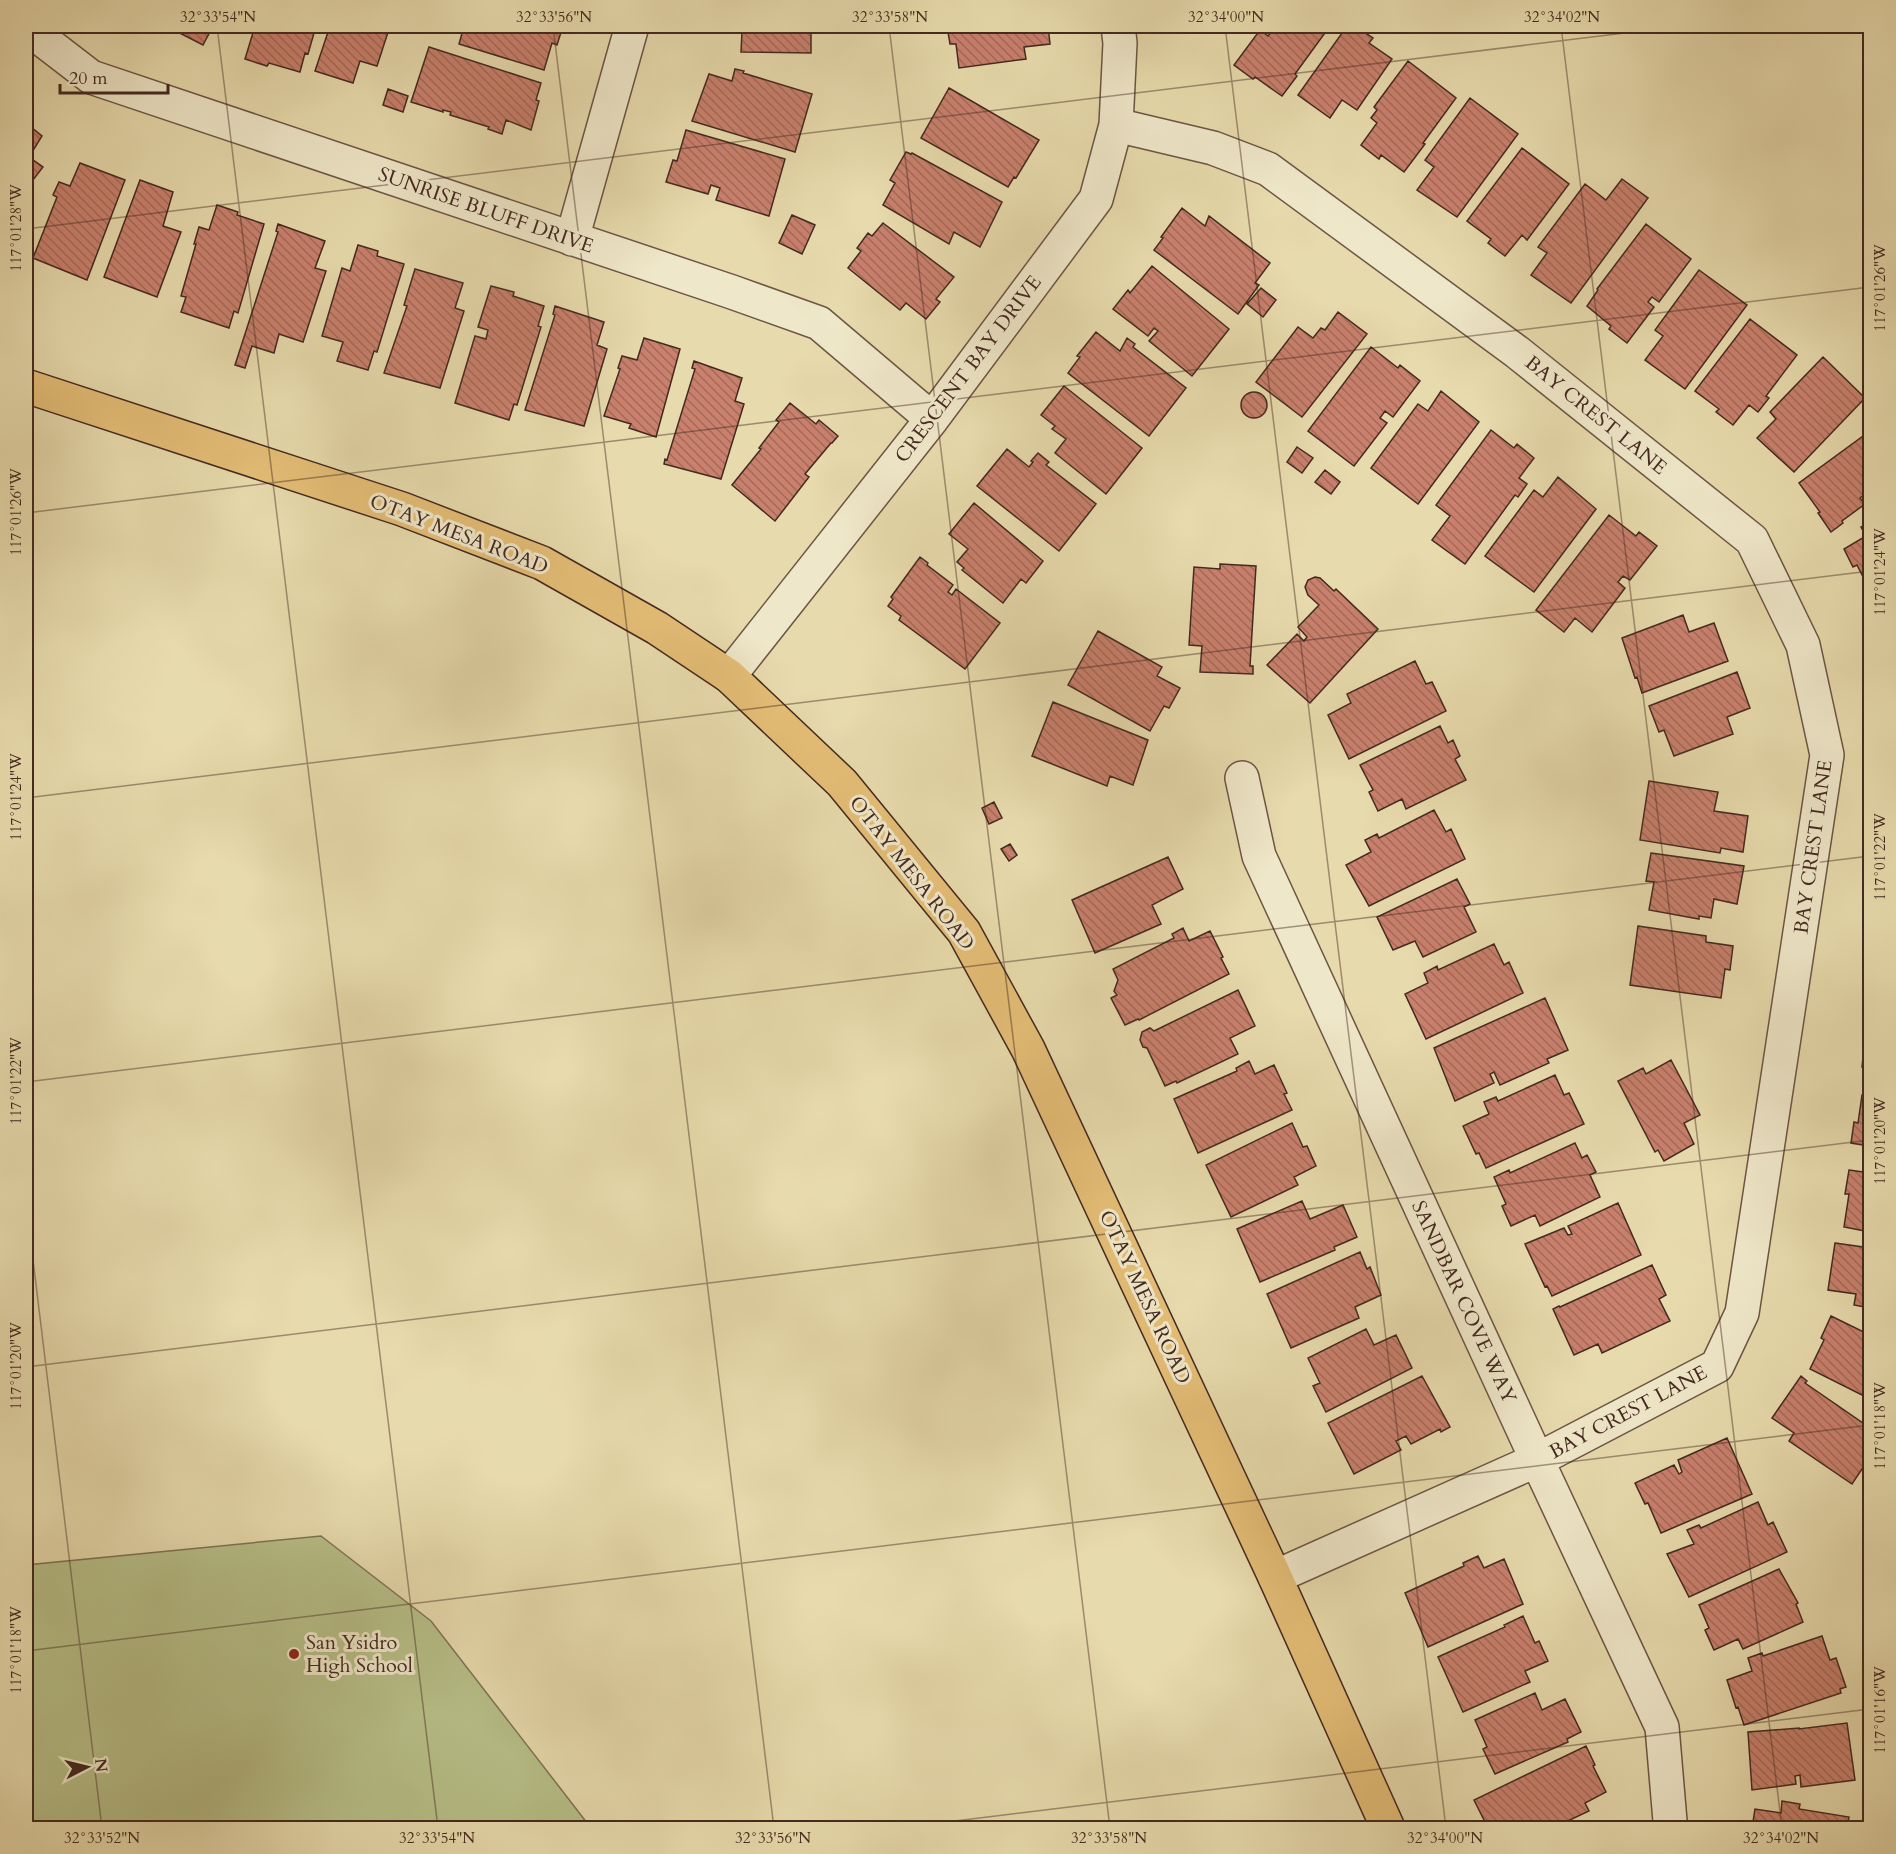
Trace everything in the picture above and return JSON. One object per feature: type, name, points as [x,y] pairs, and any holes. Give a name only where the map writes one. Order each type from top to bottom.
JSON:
[{"type":"main road","name":"OTAY MESA ROAD","points":[[26,386],[402,509],[542,562],[657,628],[729,676],[842,783],[964,932],[1028,1049],[1275,1577],[1388,1828]]},
{"type":"street","points":[[572,239],[632,26]]},
{"type":"street","name":"CRESCENT BAY DRIVE","points":[[729,676],[932,419],[1096,200],[1116,125],[1120,43],[1118,26]]},
{"type":"street","name":"SUNRISE BLUFF DRIVE","points":[[26,27],[92,77],[819,323],[932,419]]},
{"type":"street","name":"BAY CREST LANE","points":[[1116,125],[1213,148],[1268,169],[1500,339],[1752,540],[1803,645],[1827,755],[1742,1313],[1717,1366],[1537,1460],[1275,1577]]},
{"type":"street","name":"SANDBAR COVE WAY","points":[[1242,778],[1259,856],[1662,1727],[1670,1821],[1668,1828]]},
{"type":"green space","name":"San Ysidro High School","points":[[321,1536],[431,1621],[591,1828],[26,1828],[26,1565]]},
{"type":"building","points":[[166,26],[213,26],[203,45]]},
{"type":"building","points":[[255,26],[316,26],[300,72],[245,59]]},
{"type":"building","points":[[330,26],[390,26],[377,66],[360,61],[353,83],[315,71]]},
{"type":"building","points":[[464,26],[563,26],[557,45],[552,43],[544,70],[459,44]]},
{"type":"building","points":[[707,26],[811,26],[811,53],[741,52],[742,32],[707,30]]},
{"type":"building","points":[[947,26],[1048,26],[1050,44],[1024,47],[1026,59],[959,68],[956,44],[950,44]]},
{"type":"building","points":[[1265,26],[1330,26],[1282,96],[1234,65],[1260,30],[1268,36],[1272,31]]},
{"type":"building","points":[[1347,26],[1355,26],[1373,38],[1369,43],[1392,59],[1357,110],[1342,100],[1330,118],[1298,95]]},
{"type":"building","points":[[429,47],[541,83],[531,130],[506,120],[502,134],[488,129],[489,127],[450,115],[451,112],[443,110],[443,112],[411,102]]},
{"type":"building","points":[[1408,61],[1456,98],[1404,172],[1381,155],[1379,159],[1361,145],[1377,123],[1371,118],[1377,110],[1374,107]]},
{"type":"building","points":[[735,69],[812,94],[795,152],[692,121],[709,74],[732,81]]},
{"type":"building","points":[[949,88],[1039,140],[1008,187],[921,138]]},
{"type":"building","points":[[388,89],[408,96],[403,112],[383,105]]},
{"type":"building","points":[[1470,98],[1518,134],[1457,217],[1417,190],[1434,167],[1425,160]]},
{"type":"building","points":[[26,123],[42,136],[29,157],[43,167],[26,189]]},
{"type":"building","points":[[686,130],[785,159],[769,216],[716,200],[720,188],[711,185],[708,194],[666,182],[673,160],[677,161]]},
{"type":"building","points":[[1522,148],[1569,184],[1527,240],[1522,235],[1505,256],[1488,243],[1491,239],[1467,221]]},
{"type":"building","points":[[906,152],[912,153],[1002,202],[980,247],[954,232],[949,244],[883,205],[895,183],[890,180]]},
{"type":"building","points":[[80,163],[125,180],[87,280],[33,258],[57,197],[53,195],[59,182],[70,186]]},
{"type":"building","points":[[1622,179],[1648,198],[1571,303],[1531,275],[1547,253],[1538,247],[1585,184],[1606,200]]},
{"type":"building","points":[[140,180],[173,192],[163,226],[181,232],[157,297],[104,277]]},
{"type":"building","points":[[217,205],[264,224],[238,313],[234,311],[229,328],[181,312],[186,297],[181,296],[199,227],[209,230]]},
{"type":"building","points":[[1182,208],[1205,226],[1209,216],[1270,263],[1255,283],[1259,285],[1238,314],[1154,250]]},
{"type":"building","points":[[792,215],[815,225],[802,254],[779,243]]},
{"type":"building","points":[[883,223],[954,277],[936,299],[940,302],[926,319],[906,303],[900,310],[848,268],[861,251],[857,248],[868,233],[872,236]]},
{"type":"building","points":[[278,224],[325,241],[315,268],[326,271],[303,342],[279,334],[274,353],[252,346],[245,368],[235,365],[278,232],[276,231]]},
{"type":"building","points":[[1646,224],[1691,259],[1659,302],[1652,297],[1648,302],[1654,307],[1627,343],[1609,329],[1611,326],[1587,306],[1597,289]]},
{"type":"building","points":[[358,245],[378,251],[377,256],[404,264],[377,352],[374,351],[368,370],[337,361],[343,342],[322,336],[342,268],[350,271]]},
{"type":"building","points":[[1152,266],[1229,329],[1192,376],[1149,341],[1158,331],[1154,328],[1148,336],[1113,309],[1128,290],[1130,293]]},
{"type":"building","points":[[415,269],[463,283],[455,308],[464,311],[440,388],[384,373],[407,306],[404,305]]},
{"type":"building","points":[[1699,270],[1747,305],[1685,389],[1645,360],[1663,336],[1655,330]]},
{"type":"building","points":[[491,286],[514,292],[513,296],[544,306],[538,326],[541,327],[517,405],[514,404],[509,420],[455,403],[475,336],[486,339],[488,330],[478,327]]},
{"type":"building","points":[[1261,288],[1276,300],[1263,317],[1247,304]]},
{"type":"building","points":[[555,306],[604,322],[597,345],[607,349],[584,426],[525,410],[555,315],[553,314]]},
{"type":"building","points":[[1338,312],[1367,334],[1302,417],[1256,382],[1298,327],[1313,338],[1321,328],[1325,330]]},
{"type":"building","points":[[1750,319],[1797,355],[1766,396],[1769,398],[1758,412],[1749,405],[1733,425],[1716,412],[1719,409],[1695,391]]},
{"type":"building","points":[[1096,332],[1120,351],[1127,338],[1135,344],[1133,347],[1186,388],[1149,436],[1068,373],[1080,357],[1077,356]]},
{"type":"building","points":[[644,338],[680,349],[656,437],[629,428],[631,424],[604,416],[620,369],[618,368],[622,356],[637,360]]},
{"type":"building","points":[[1371,347],[1398,368],[1400,365],[1420,381],[1393,417],[1385,411],[1380,418],[1387,423],[1354,466],[1308,431]]},
{"type":"building","points":[[1823,357],[1865,398],[1794,472],[1757,438],[1776,419],[1770,412]]},
{"type":"building","points":[[694,361],[742,378],[735,401],[744,404],[721,479],[664,464],[695,369],[692,368]]},
{"type":"building","points":[[1064,386],[1142,448],[1106,494],[1055,453],[1066,439],[1052,429],[1055,426],[1041,415]]},
{"type":"building","points":[[1441,391],[1479,422],[1418,504],[1371,468],[1418,404],[1428,411]]},
{"type":"building","points":[[1254,392],[1263,396],[1267,405],[1263,414],[1254,418],[1245,414],[1241,405],[1245,396]]},
{"type":"building","points":[[790,403],[816,424],[819,420],[838,436],[805,474],[809,477],[775,521],[732,485],[761,449],[759,448],[779,422],[776,420]]},
{"type":"building","points":[[1491,430],[1514,448],[1517,444],[1534,458],[1519,478],[1527,484],[1518,497],[1515,495],[1465,564],[1432,540],[1450,516],[1436,505]]},
{"type":"building","points":[[1870,431],[1870,501],[1865,494],[1860,498],[1865,504],[1831,532],[1799,483]]},
{"type":"building","points":[[1297,447],[1313,458],[1302,473],[1287,462]]},
{"type":"building","points":[[1007,449],[1029,467],[1038,453],[1049,462],[1046,465],[1096,504],[1059,551],[977,486]]},
{"type":"building","points":[[1325,470],[1340,482],[1331,494],[1315,482]]},
{"type":"building","points":[[1558,477],[1596,509],[1534,592],[1485,556],[1534,490],[1543,497]]},
{"type":"building","points":[[974,503],[1043,561],[1026,583],[1021,579],[1003,603],[962,570],[964,568],[957,562],[968,549],[949,534]]},
{"type":"building","points":[[1609,515],[1636,536],[1639,532],[1657,546],[1630,580],[1623,576],[1618,582],[1625,588],[1592,632],[1575,618],[1564,632],[1536,610]]},
{"type":"building","points":[[1870,522],[1870,591],[1857,565],[1853,567],[1844,549],[1866,536],[1861,527]]},
{"type":"building","points":[[920,557],[953,585],[948,592],[952,595],[956,589],[1000,623],[965,669],[899,620],[901,616],[888,606],[893,599],[891,597]]},
{"type":"building","points":[[1220,564],[1256,566],[1250,666],[1253,666],[1253,674],[1200,672],[1202,646],[1189,645],[1194,567],[1220,569]]},
{"type":"building","points":[[1315,577],[1320,578],[1334,591],[1336,589],[1378,629],[1310,703],[1267,665],[1297,634],[1304,641],[1307,637],[1298,627],[1319,605],[1308,595],[1305,587],[1308,580]]},
{"type":"building","points":[[1683,615],[1689,632],[1714,623],[1728,661],[1642,693],[1622,638]]},
{"type":"building","points":[[1098,631],[1162,667],[1157,676],[1180,688],[1169,708],[1164,706],[1150,731],[1068,685]]},
{"type":"building","points":[[1415,661],[1426,684],[1432,682],[1446,711],[1349,759],[1328,715],[1351,703],[1347,694]]},
{"type":"building","points":[[1737,672],[1750,708],[1727,717],[1733,734],[1674,756],[1664,730],[1659,732],[1649,706]]},
{"type":"building","points":[[1053,702],[1148,740],[1133,785],[1110,776],[1107,786],[1032,756]]},
{"type":"building","points":[[1440,726],[1448,743],[1453,740],[1460,756],[1455,759],[1466,780],[1406,809],[1402,799],[1378,811],[1369,792],[1373,790],[1360,765]]},
{"type":"building","points":[[1649,781],[1718,792],[1714,811],[1748,816],[1743,852],[1721,848],[1720,853],[1640,840]]},
{"type":"building","points":[[994,802],[1002,818],[989,824],[982,808]]},
{"type":"building","points":[[1434,810],[1446,832],[1451,829],[1465,859],[1369,906],[1346,865],[1371,852],[1365,840],[1377,834],[1379,838]]},
{"type":"building","points":[[1010,844],[1017,855],[1009,861],[1001,849]]},
{"type":"building","points":[[1651,853],[1744,866],[1737,904],[1714,899],[1711,918],[1699,916],[1699,919],[1649,910],[1654,882],[1646,881]]},
{"type":"building","points":[[1168,857],[1183,889],[1152,905],[1161,924],[1095,953],[1072,900]]},
{"type":"building","points":[[1457,879],[1470,904],[1464,907],[1476,932],[1423,957],[1415,941],[1393,950],[1377,917]]},
{"type":"building","points":[[1638,926],[1706,936],[1706,942],[1733,946],[1730,970],[1725,969],[1721,998],[1630,985]]},
{"type":"building","points":[[1183,928],[1189,941],[1210,931],[1229,974],[1125,1025],[1111,998],[1117,995],[1114,991],[1118,980],[1113,969],[1174,938],[1172,934]]},
{"type":"building","points":[[1494,944],[1504,965],[1509,962],[1523,993],[1426,1039],[1405,994],[1428,983],[1424,973],[1437,966],[1438,970]]},
{"type":"building","points":[[1238,990],[1255,1026],[1230,1038],[1238,1054],[1177,1083],[1176,1081],[1165,1086],[1147,1048],[1143,1047],[1140,1040],[1142,1032],[1150,1028],[1154,1031]]},
{"type":"building","points":[[1545,998],[1568,1050],[1547,1059],[1549,1063],[1500,1085],[1494,1072],[1490,1074],[1494,1083],[1455,1101],[1434,1048]]},
{"type":"building","points":[[1867,1021],[1870,1022],[1870,1080],[1863,1079],[1864,1067],[1862,1067]]},
{"type":"building","points":[[1671,1060],[1700,1115],[1684,1123],[1694,1144],[1664,1161],[1658,1150],[1655,1152],[1618,1081],[1643,1068],[1646,1074]]},
{"type":"building","points":[[1249,1061],[1255,1074],[1274,1065],[1292,1110],[1198,1153],[1174,1099],[1237,1071],[1236,1068]]},
{"type":"building","points":[[1555,1075],[1564,1095],[1569,1093],[1584,1124],[1486,1168],[1479,1153],[1476,1154],[1463,1126],[1489,1114],[1484,1102],[1496,1097],[1498,1101]]},
{"type":"building","points":[[1862,1095],[1870,1096],[1870,1146],[1851,1143],[1854,1122],[1858,1123]]},
{"type":"building","points":[[1292,1123],[1303,1147],[1307,1146],[1316,1166],[1294,1177],[1298,1185],[1231,1217],[1206,1165]]},
{"type":"building","points":[[1575,1143],[1582,1158],[1587,1155],[1596,1172],[1590,1175],[1600,1197],[1540,1226],[1535,1215],[1511,1226],[1502,1206],[1506,1204],[1494,1177],[1509,1170],[1510,1173]]},
{"type":"building","points":[[1849,1170],[1870,1173],[1870,1232],[1844,1227],[1849,1194],[1845,1194]]},
{"type":"building","points":[[1302,1201],[1310,1219],[1343,1205],[1357,1237],[1334,1247],[1335,1250],[1260,1282],[1237,1229]]},
{"type":"building","points":[[1618,1203],[1641,1255],[1552,1296],[1547,1286],[1545,1287],[1525,1244],[1564,1228],[1568,1235],[1572,1234],[1568,1226]]},
{"type":"building","points":[[1835,1243],[1870,1248],[1870,1308],[1854,1305],[1856,1294],[1828,1290]]},
{"type":"building","points":[[1360,1252],[1367,1269],[1370,1267],[1381,1295],[1355,1307],[1359,1318],[1291,1348],[1267,1294]]},
{"type":"building","points":[[1652,1265],[1666,1295],[1659,1299],[1670,1321],[1602,1353],[1598,1344],[1574,1355],[1553,1309]]},
{"type":"building","points":[[1831,1316],[1870,1335],[1866,1343],[1870,1345],[1870,1399],[1810,1369],[1824,1340],[1821,1338]]},
{"type":"building","points":[[1366,1329],[1374,1345],[1396,1335],[1412,1368],[1326,1412],[1313,1386],[1320,1383],[1308,1358]]},
{"type":"building","points":[[1422,1376],[1450,1427],[1441,1432],[1440,1429],[1411,1444],[1406,1436],[1396,1441],[1401,1450],[1354,1474],[1328,1423]]},
{"type":"building","points":[[1801,1376],[1807,1381],[1805,1383],[1870,1428],[1870,1457],[1852,1484],[1789,1441],[1794,1433],[1772,1418]]},
{"type":"building","points":[[1727,1438],[1752,1494],[1661,1533],[1648,1503],[1645,1504],[1635,1483],[1674,1465],[1679,1474],[1682,1472],[1678,1460]]},
{"type":"building","points":[[1758,1502],[1768,1525],[1773,1522],[1787,1552],[1689,1597],[1667,1554],[1694,1544],[1687,1530],[1699,1525],[1701,1528]]},
{"type":"building","points":[[1478,1556],[1484,1568],[1504,1559],[1523,1604],[1428,1647],[1405,1593],[1464,1566],[1463,1563]]},
{"type":"building","points":[[1779,1569],[1798,1603],[1796,1604],[1803,1622],[1743,1649],[1738,1639],[1714,1650],[1705,1630],[1709,1628],[1699,1605]]},
{"type":"building","points":[[1523,1616],[1535,1643],[1539,1641],[1548,1661],[1525,1671],[1530,1682],[1463,1712],[1438,1657],[1505,1627],[1504,1625]]},
{"type":"building","points":[[1822,1636],[1830,1660],[1836,1658],[1846,1687],[1840,1689],[1841,1693],[1744,1725],[1727,1680],[1752,1671],[1748,1658],[1762,1653],[1763,1656]]},
{"type":"building","points":[[1535,1693],[1542,1710],[1565,1699],[1581,1732],[1567,1739],[1568,1742],[1495,1774],[1483,1749],[1487,1747],[1475,1720]]},
{"type":"building","points":[[1847,1723],[1855,1780],[1801,1787],[1800,1775],[1795,1776],[1796,1784],[1752,1790],[1748,1732]]},
{"type":"building","points":[[1586,1746],[1606,1792],[1585,1803],[1589,1811],[1553,1828],[1488,1828],[1474,1800]]},
{"type":"building","points":[[1782,1801],[1800,1804],[1799,1809],[1849,1817],[1847,1828],[1752,1828],[1755,1809],[1781,1813]]},
{"type":"place","name":"San Ysidro High School","points":[[294,1654]]}]
